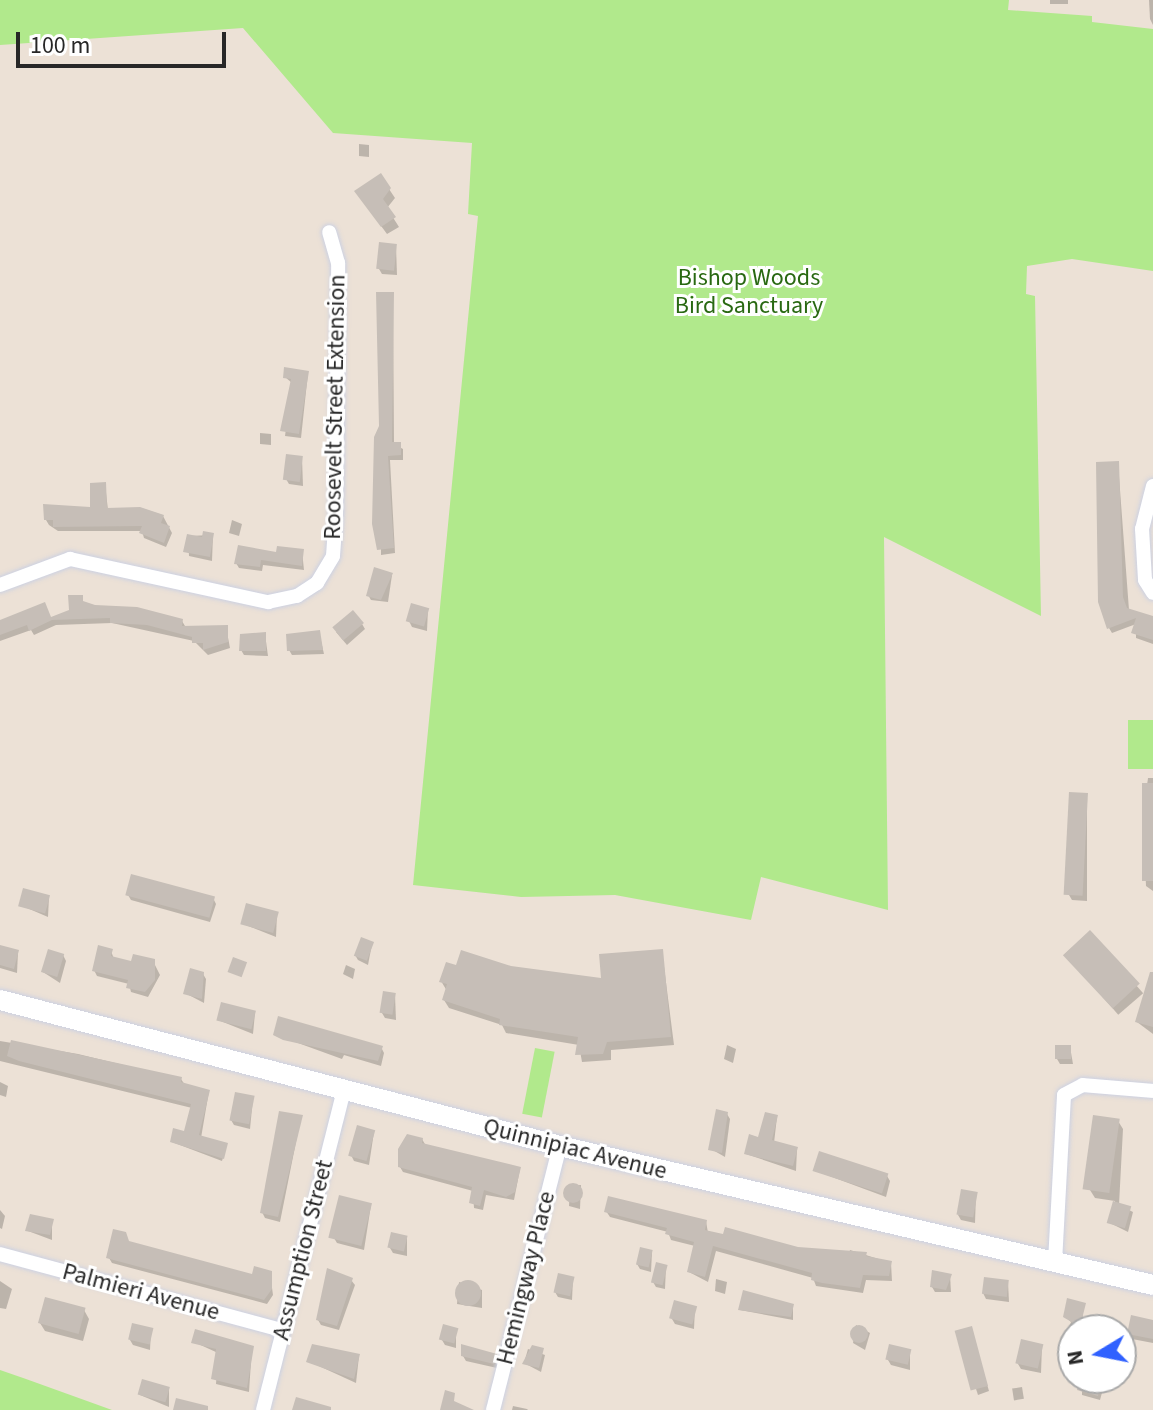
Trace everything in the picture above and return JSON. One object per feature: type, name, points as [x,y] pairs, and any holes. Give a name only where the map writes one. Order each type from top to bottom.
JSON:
[{"type":"main road","name":"Quinnipiac Avenue","points":[[0,1000],[560,1146],[1153,1285]]},
{"type":"street","name":"Roosevelt Street Extension","points":[[0,585],[70,559],[268,602],[297,596],[317,583],[333,556],[336,514],[338,263],[329,232]]},
{"type":"street","points":[[1153,486],[1142,529],[1145,580],[1153,593]]},
{"type":"street","points":[[1055,1262],[1064,1095],[1083,1085],[1153,1091]]},
{"type":"street","name":"Assumption Street","points":[[263,1410],[344,1091]]},
{"type":"street","name":"Hemingway Place","points":[[493,1410],[560,1146]]},
{"type":"street","name":"Palmieri Avenue","points":[[0,1254],[282,1330]]},
{"type":"green space","name":"Bishop Woods Bird Sanctuary","points":[[0,0],[1009,0],[1008,10],[1092,16],[1092,22],[1153,29],[1153,271],[1072,259],[1027,266],[1026,294],[1035,296],[1041,616],[884,537],[888,910],[761,877],[751,920],[615,895],[521,897],[413,885],[478,216],[468,214],[472,143],[333,133],[243,28],[0,45]]},
{"type":"green space","points":[[1128,720],[1153,720],[1153,769],[1128,769]]},
{"type":"green space","points":[[535,1048],[555,1052],[542,1118],[522,1114]]},
{"type":"green space","points":[[0,1370],[26,1379],[112,1410],[0,1410]]},
{"type":"building","points":[[381,173],[391,188],[383,199],[396,217],[381,227],[354,191]]},
{"type":"building","points":[[379,242],[397,244],[394,271],[376,269]]},
{"type":"building","points":[[376,292],[394,292],[392,442],[401,442],[401,455],[388,456],[394,548],[377,550],[372,524],[374,437],[379,426]]},
{"type":"building","points":[[284,367],[309,371],[299,434],[280,431],[291,379],[283,378]]},
{"type":"building","points":[[286,454],[303,456],[300,482],[283,480]]},
{"type":"building","points":[[1119,461],[1123,597],[1127,608],[1153,616],[1153,640],[1131,633],[1136,618],[1107,629],[1098,602],[1096,462]]},
{"type":"building","points":[[106,482],[107,508],[140,507],[164,515],[161,523],[170,526],[164,543],[139,533],[142,526],[53,527],[53,520],[44,520],[43,504],[90,507],[90,483]]},
{"type":"building","points":[[203,531],[214,533],[210,557],[183,552],[187,534],[202,537]]},
{"type":"building","points":[[238,545],[276,552],[277,546],[304,549],[302,566],[261,560],[260,567],[234,564]]},
{"type":"building","points":[[374,567],[393,573],[381,600],[366,596]]},
{"type":"building","points":[[68,595],[83,595],[83,601],[95,605],[137,607],[183,619],[182,626],[228,625],[228,642],[203,650],[203,643],[192,643],[192,637],[147,625],[110,623],[110,618],[52,620],[29,631],[27,625],[0,635],[0,620],[45,602],[51,617],[69,610]]},
{"type":"building","points":[[411,603],[429,608],[424,627],[406,621]]},
{"type":"building","points":[[353,610],[364,623],[343,640],[332,627]]},
{"type":"building","points":[[320,630],[323,650],[287,651],[286,634]]},
{"type":"building","points":[[266,632],[266,651],[239,651],[240,634]]},
{"type":"building","points":[[1142,783],[1153,783],[1153,881],[1142,881]]},
{"type":"building","points":[[1069,792],[1088,793],[1083,896],[1064,895]]},
{"type":"building","points":[[131,874],[215,897],[209,918],[125,895]]},
{"type":"building","points":[[23,888],[50,895],[45,914],[18,906]]},
{"type":"building","points":[[246,903],[279,912],[273,933],[240,924]]},
{"type":"building","points":[[1090,930],[1140,983],[1113,1009],[1063,955]]},
{"type":"building","points":[[361,937],[374,942],[367,961],[354,956]]},
{"type":"building","points":[[0,945],[19,950],[14,969],[0,965]]},
{"type":"building","points":[[98,945],[113,949],[111,956],[131,961],[133,954],[155,959],[155,980],[145,992],[126,988],[128,980],[92,971]]},
{"type":"building","points":[[48,949],[64,954],[57,977],[41,972]]},
{"type":"building","points":[[663,949],[671,1037],[607,1042],[603,1054],[575,1055],[578,1037],[499,1025],[500,1019],[442,1000],[447,984],[439,982],[446,962],[456,965],[461,950],[511,966],[601,978],[599,954]]},
{"type":"building","points":[[233,957],[247,962],[242,977],[228,972]]},
{"type":"building","points":[[190,968],[204,972],[202,999],[183,994]]},
{"type":"building","points":[[1150,972],[1153,972],[1153,1027],[1135,1022]]},
{"type":"building","points":[[383,991],[396,993],[392,1015],[380,1013]]},
{"type":"building","points":[[221,1002],[256,1011],[251,1029],[216,1020]]},
{"type":"building","points":[[278,1016],[383,1046],[378,1061],[283,1040],[273,1035]]},
{"type":"building","points":[[11,1040],[182,1077],[181,1082],[210,1090],[199,1135],[228,1143],[224,1159],[170,1142],[173,1128],[184,1131],[191,1104],[19,1061],[7,1056]]},
{"type":"building","points":[[1055,1045],[1071,1045],[1071,1059],[1055,1059]]},
{"type":"building","points":[[235,1092],[255,1096],[249,1124],[229,1120]]},
{"type":"building","points":[[716,1109],[728,1112],[722,1153],[708,1150]]},
{"type":"building","points":[[279,1111],[303,1115],[278,1217],[260,1213]]},
{"type":"building","points":[[765,1112],[778,1115],[772,1140],[798,1147],[793,1166],[744,1154],[749,1134],[758,1137]]},
{"type":"building","points":[[1093,1115],[1120,1119],[1109,1193],[1083,1189]]},
{"type":"building","points":[[357,1125],[375,1130],[366,1161],[348,1156]]},
{"type":"building","points":[[407,1134],[423,1138],[422,1143],[521,1167],[515,1192],[506,1197],[484,1190],[480,1206],[469,1203],[472,1187],[398,1167],[398,1149]]},
{"type":"building","points":[[819,1151],[888,1174],[882,1194],[813,1171]]},
{"type":"building","points":[[573,1183],[580,1186],[583,1193],[580,1200],[573,1203],[566,1200],[563,1193],[566,1186]]},
{"type":"building","points":[[961,1189],[978,1192],[973,1218],[956,1215]]},
{"type":"building","points":[[339,1195],[372,1203],[361,1246],[328,1238]]},
{"type":"building","points":[[608,1196],[707,1220],[705,1230],[723,1234],[725,1227],[798,1247],[867,1252],[866,1256],[892,1261],[889,1276],[863,1275],[860,1288],[822,1283],[811,1280],[812,1273],[713,1246],[705,1277],[687,1272],[694,1242],[665,1234],[667,1228],[604,1212]]},
{"type":"building","points":[[1113,1201],[1131,1206],[1125,1228],[1107,1223]]},
{"type":"building","points":[[30,1214],[54,1219],[50,1235],[25,1231]]},
{"type":"building","points":[[113,1229],[126,1232],[129,1241],[252,1274],[254,1266],[272,1271],[272,1289],[264,1300],[106,1258]]},
{"type":"building","points":[[391,1232],[408,1236],[404,1251],[387,1248]]},
{"type":"building","points":[[640,1247],[653,1250],[649,1267],[636,1265]]},
{"type":"building","points":[[656,1262],[668,1265],[663,1285],[651,1282]]},
{"type":"building","points":[[327,1268],[353,1278],[337,1326],[316,1320]]},
{"type":"building","points":[[932,1270],[952,1274],[946,1290],[930,1287]]},
{"type":"building","points":[[558,1273],[575,1277],[570,1296],[554,1292]]},
{"type":"building","points":[[984,1277],[1009,1280],[1007,1297],[982,1294]]},
{"type":"building","points":[[468,1280],[477,1284],[481,1293],[477,1302],[468,1306],[459,1302],[455,1293],[459,1284]]},
{"type":"building","points":[[743,1290],[794,1304],[791,1317],[738,1310]]},
{"type":"building","points":[[45,1297],[86,1308],[79,1334],[38,1323]]},
{"type":"building","points":[[1067,1298],[1086,1303],[1083,1314],[1064,1314]]},
{"type":"building","points":[[674,1300],[697,1306],[692,1325],[669,1318]]},
{"type":"building","points":[[1137,1316],[1153,1320],[1153,1339],[1137,1336]]},
{"type":"building","points":[[132,1323],[153,1328],[150,1345],[128,1340]]},
{"type":"building","points":[[443,1324],[458,1328],[454,1344],[439,1339]]},
{"type":"building","points":[[855,1325],[863,1325],[868,1334],[866,1341],[855,1343],[850,1338],[850,1330]]},
{"type":"building","points":[[972,1326],[988,1386],[971,1391],[955,1331]]},
{"type":"building","points":[[195,1329],[254,1346],[247,1388],[211,1379],[216,1349],[191,1343]]},
{"type":"building","points":[[1021,1339],[1043,1344],[1038,1369],[1015,1363]]},
{"type":"building","points":[[312,1344],[360,1354],[354,1379],[306,1362]]},
{"type":"building","points":[[461,1344],[497,1354],[494,1364],[461,1356]]},
{"type":"building","points":[[889,1344],[911,1349],[908,1365],[885,1360]]},
{"type":"building","points":[[532,1345],[544,1348],[539,1368],[522,1364]]},
{"type":"building","points":[[142,1379],[170,1387],[165,1402],[138,1394]]},
{"type":"building","points":[[445,1390],[455,1393],[454,1401],[474,1410],[440,1410]]},
{"type":"building","points":[[296,1397],[331,1407],[331,1410],[292,1410]]},
{"type":"building","points":[[176,1398],[208,1406],[208,1410],[173,1410]]}]
